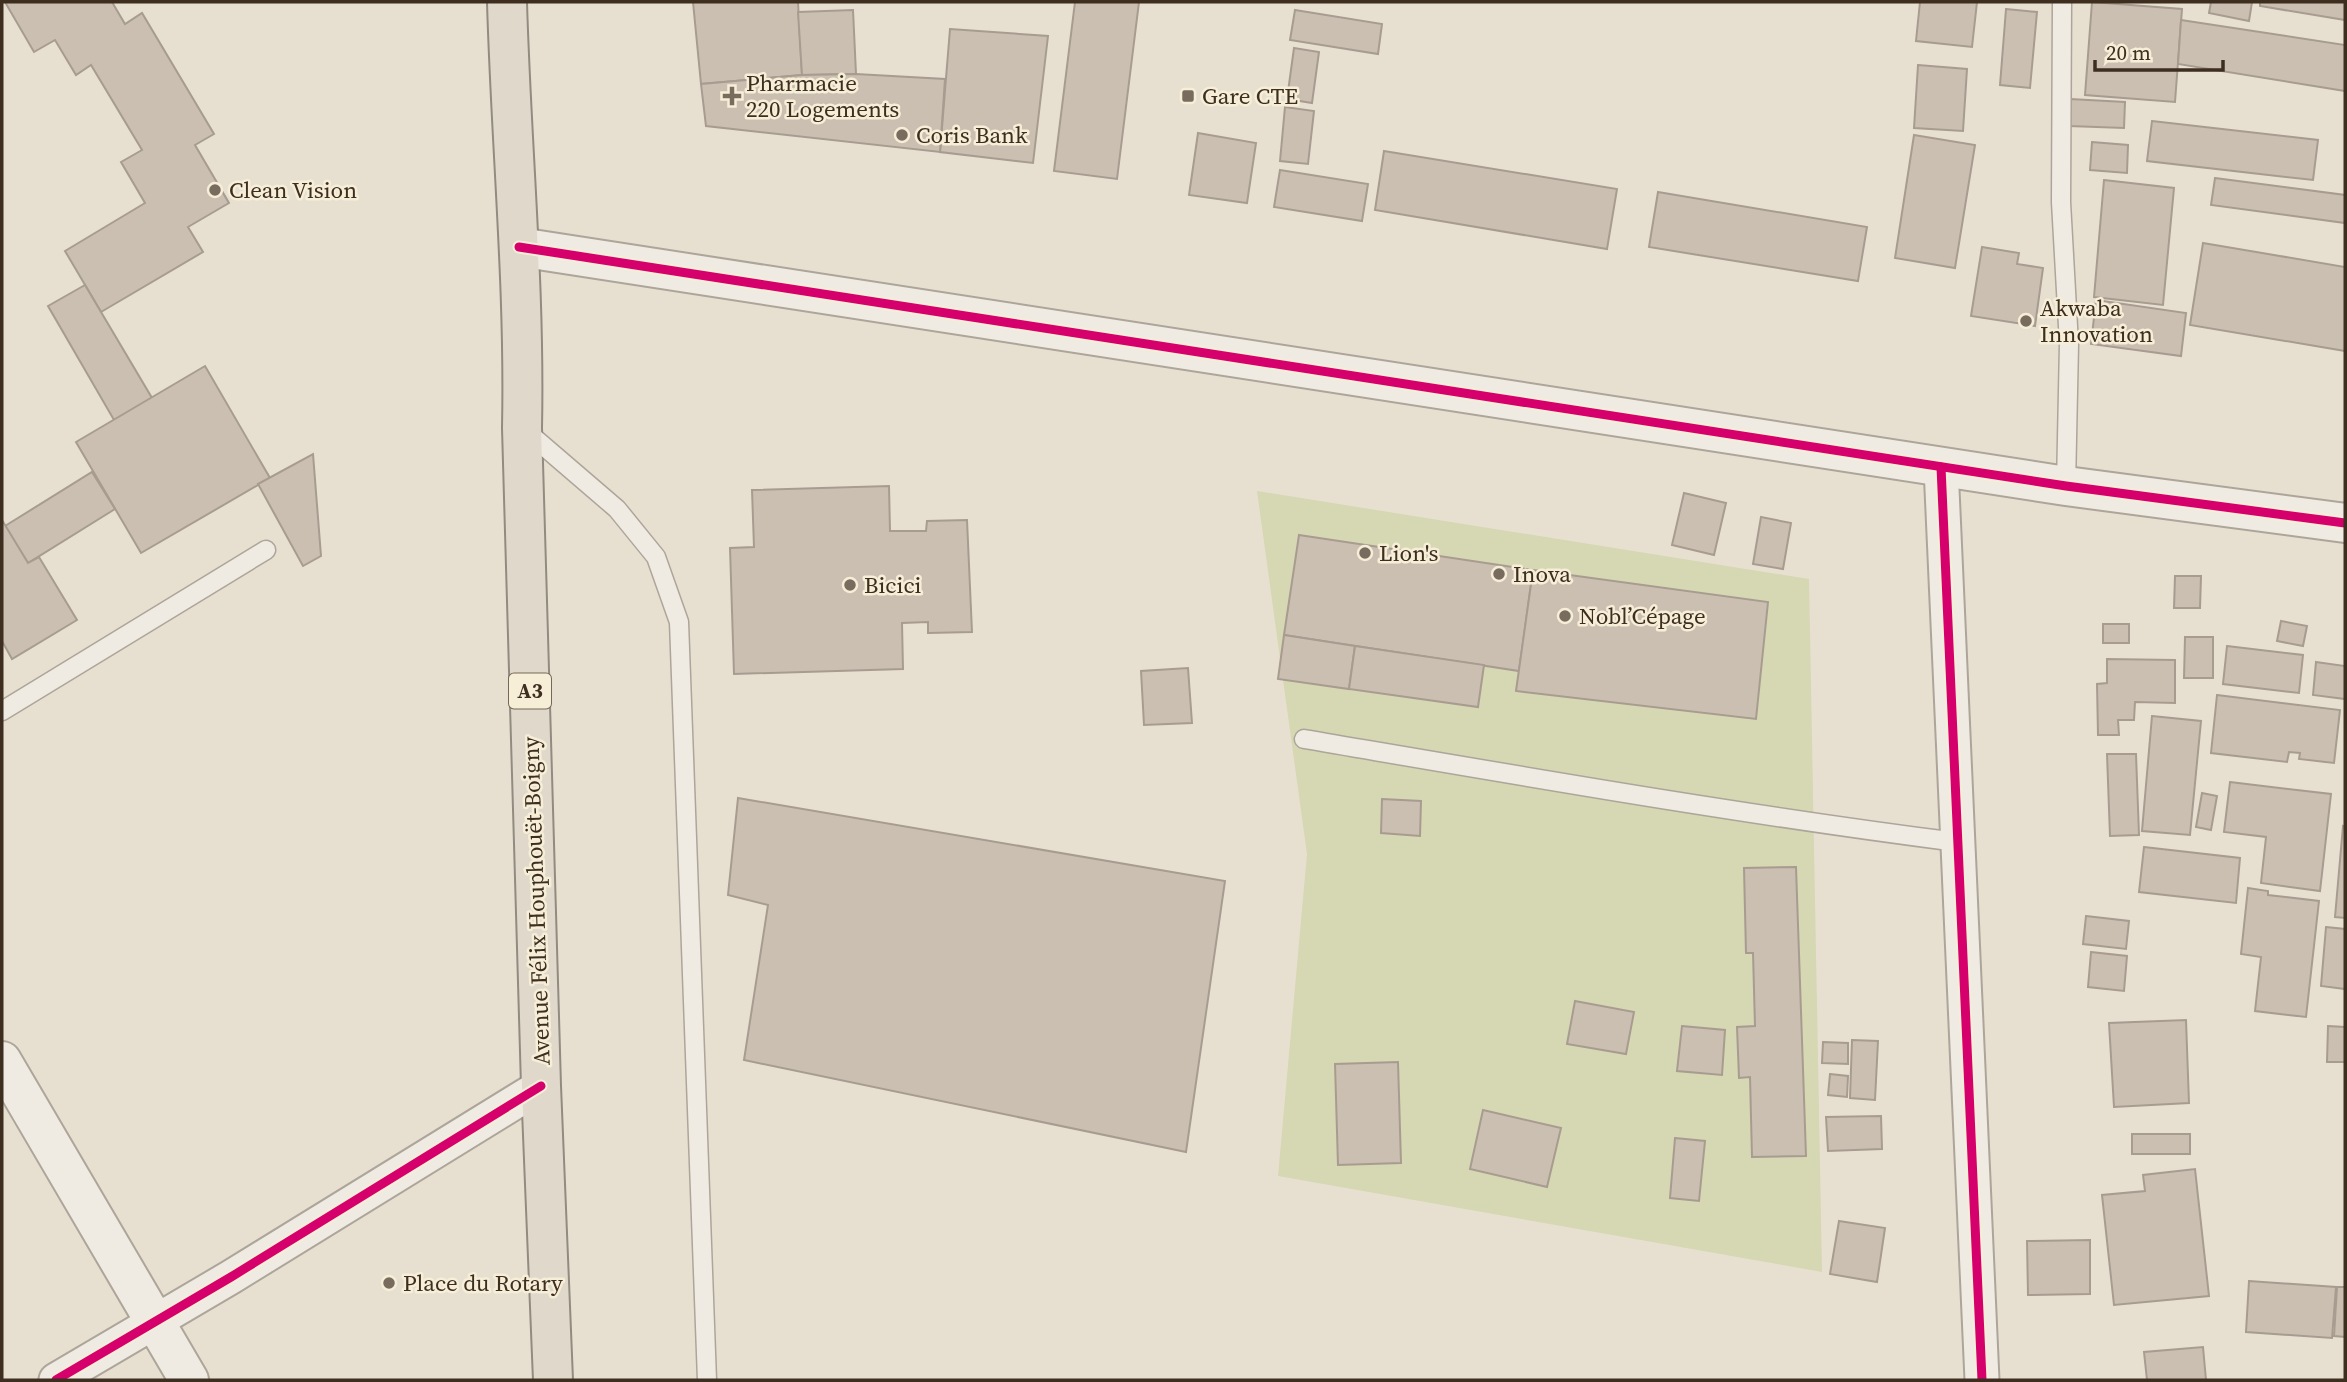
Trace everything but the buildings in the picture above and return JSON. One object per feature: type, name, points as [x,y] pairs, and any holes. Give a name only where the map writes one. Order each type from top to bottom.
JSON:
[{"type":"highway","name":"Avenue Félix Houphouët-Boigny","points":[[507,2],[519,247],[541,1086],[553,1380]]},
{"type":"street","points":[[519,247],[2066,486],[2345,523]]},
{"type":"street","points":[[1941,467],[1982,1380]]},
{"type":"street","points":[[2,1061],[189,1380]]},
{"type":"street","points":[[55,1380],[155,1322],[541,1086]]},
{"type":"lane","points":[[2062,2],[2061,202],[2069,344],[2066,486]]},
{"type":"lane","points":[[522,428],[617,509],[656,557],[679,622],[707,1380]]},
{"type":"lane","points":[[2,711],[266,550]]},
{"type":"lane","points":[[1304,739],[1655,799],[1957,842]]},
{"type":"green space","points":[[1257,491],[1809,579],[1822,1272],[1278,1176],[1307,854]]},
{"type":"cycle path","points":[[519,247],[2066,486],[2345,523]]},
{"type":"cycle path","points":[[1941,467],[1982,1380]]},
{"type":"cycle path","points":[[56,1380],[231,1277],[541,1086]]},
{"type":"place","name":"Pharmacie 220 Logements","points":[[732,96]]},
{"type":"place","name":"Gare CTE","points":[[1188,96]]},
{"type":"place","name":"Coris Bank","points":[[902,135]]},
{"type":"place","name":"Clean Vision","points":[[215,190]]},
{"type":"place","name":"Akwaba Innovation","points":[[2026,321]]},
{"type":"place","name":"Lion's","points":[[1365,553]]},
{"type":"place","name":"Inova","points":[[1499,574]]},
{"type":"place","name":"Bicici","points":[[850,585]]},
{"type":"place","name":"Nobl’Cépage","points":[[1565,616]]},
{"type":"place","name":"Place du Rotary","points":[[389,1283]]}]
